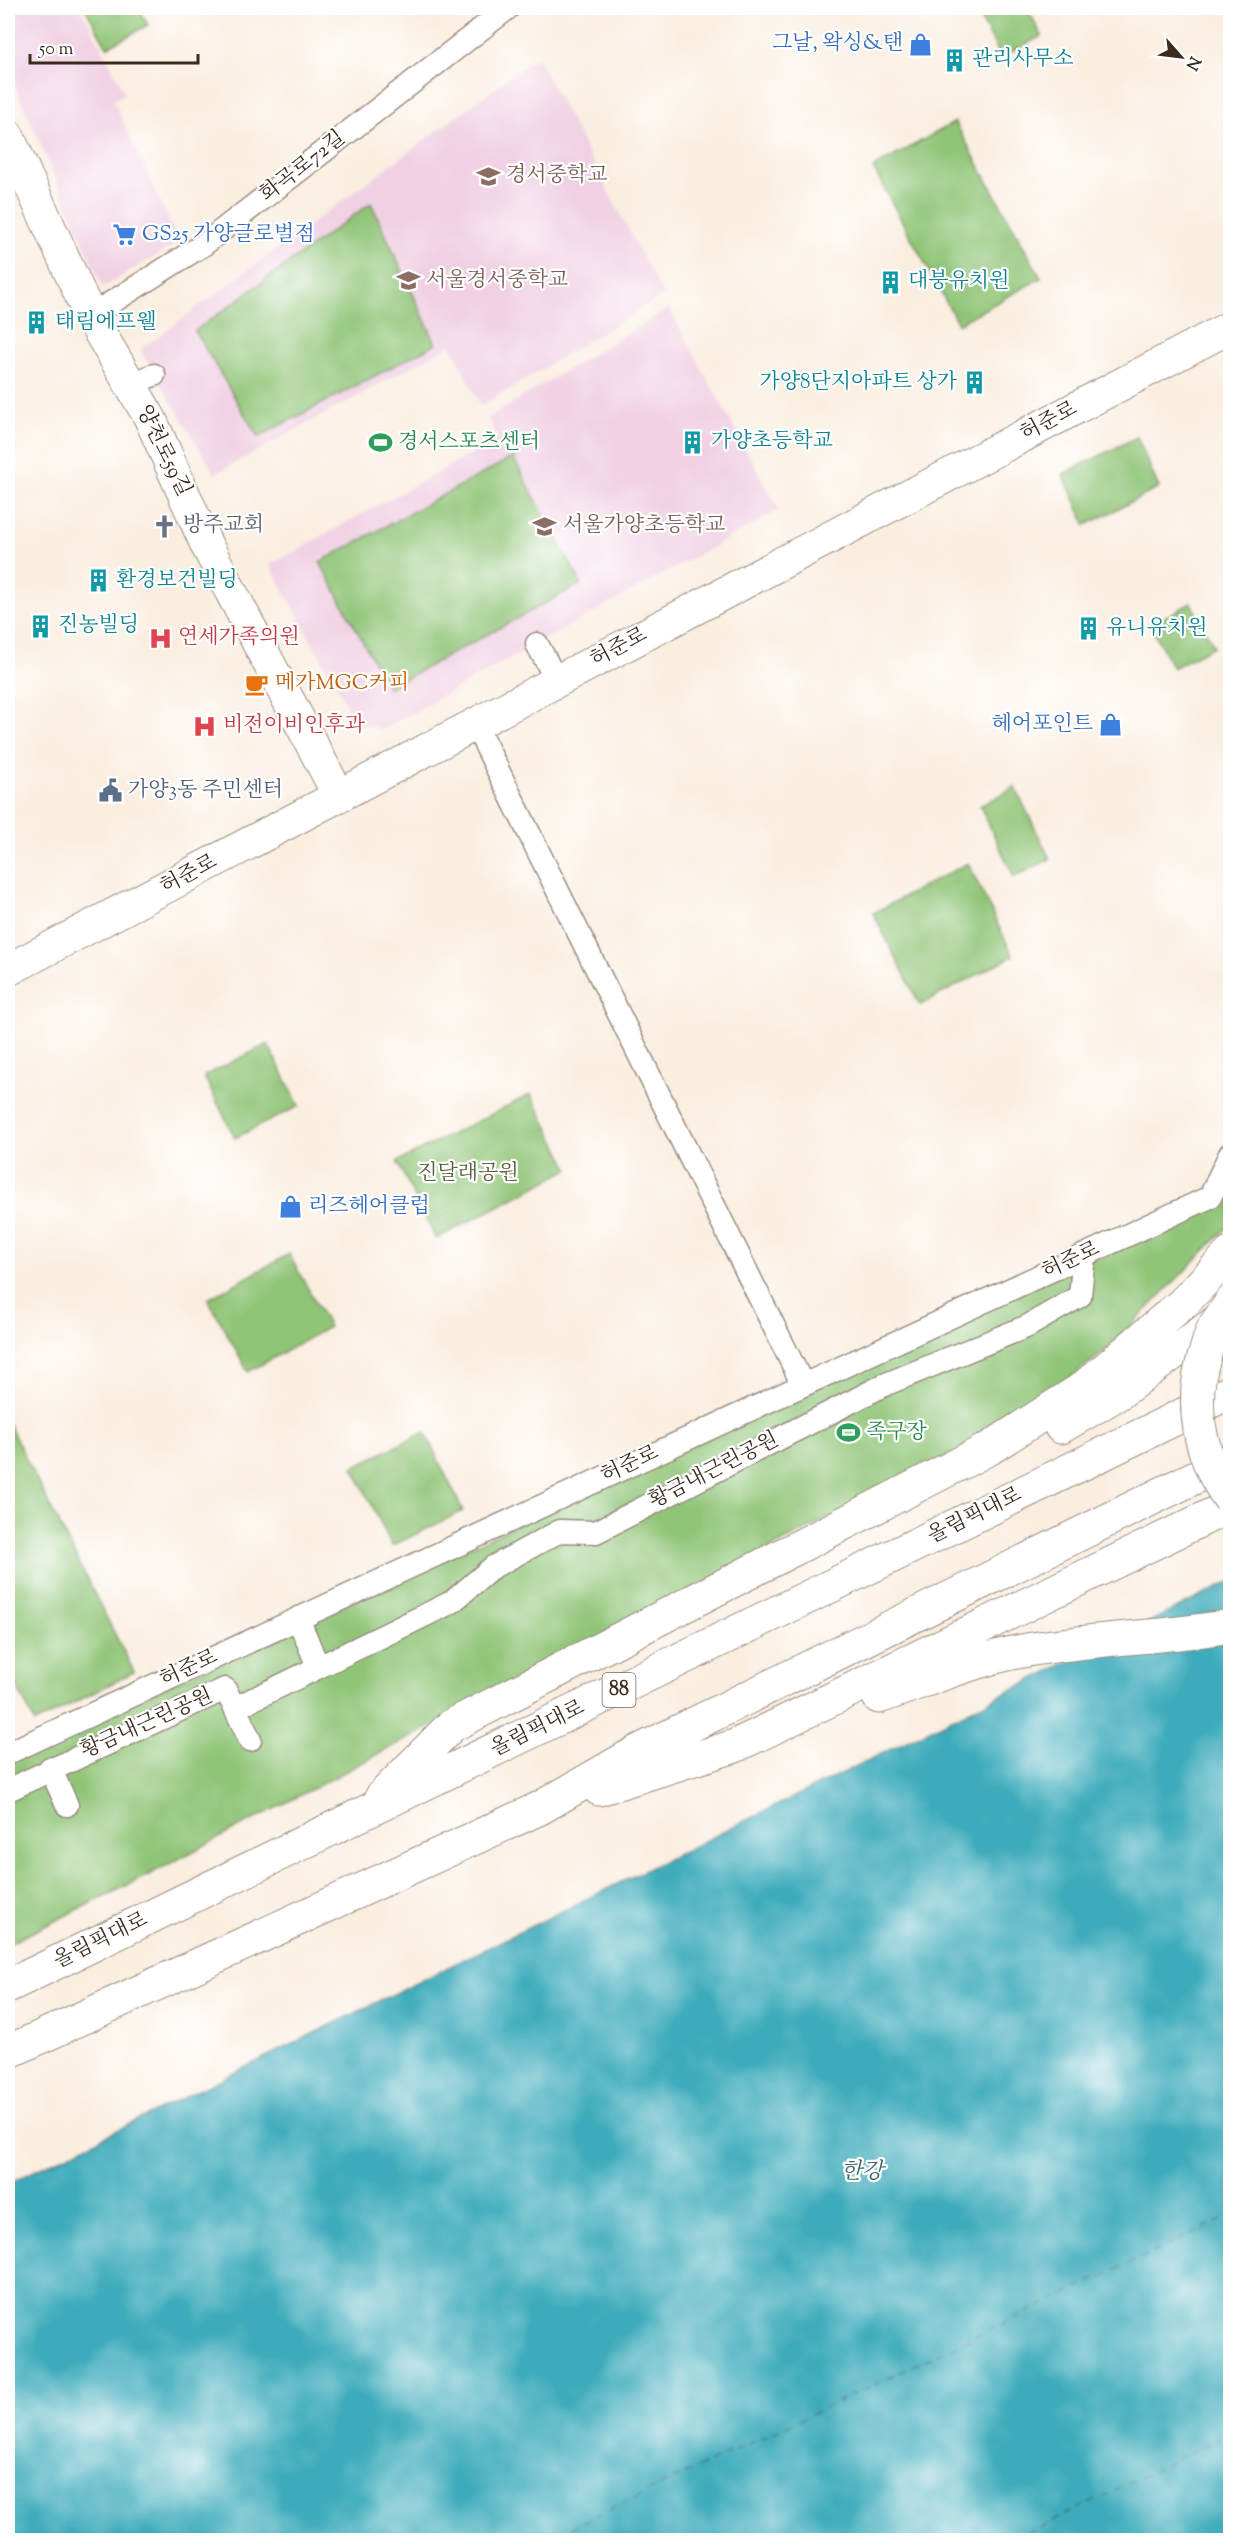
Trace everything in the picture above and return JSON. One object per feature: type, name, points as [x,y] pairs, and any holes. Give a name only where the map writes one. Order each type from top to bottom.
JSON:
[{"type":"highway","points":[[365,1813],[451,1726],[990,1448],[1083,1388],[1183,1303],[1230,1254]]},
{"type":"highway","points":[[1230,1304],[1213,1329],[1201,1367],[1197,1404],[1203,1446],[1216,1480],[1230,1499]]},
{"type":"highway","points":[[885,1503],[951,1486],[1042,1438],[1119,1393],[1230,1311]]},
{"type":"highway","name":"올림픽대로","points":[[8,1986],[1230,1392]]},
{"type":"highway","points":[[8,2052],[540,1808],[637,1752],[1230,1460]]},
{"type":"highway","points":[[735,1746],[1230,1506]]},
{"type":"highway","points":[[540,1808],[735,1746],[949,1672],[1019,1652],[1076,1642],[1203,1631],[1230,1626]]},
{"type":"street","name":"화곡로72길","points":[[90,316],[203,244],[508,8]]},
{"type":"street","name":"양천로59길","points":[[8,136],[90,316],[141,380],[150,418],[207,546],[339,796]]},
{"type":"street","name":"허준로","points":[[8,970],[1230,327]]},
{"type":"street","points":[[537,644],[557,681]]},
{"type":"street","points":[[475,724],[803,1385]]},
{"type":"street","name":"허준로","points":[[8,1753],[1210,1197],[1230,1154]]},
{"type":"street","name":"황금내근린공원","points":[[235,1708],[452,1602],[493,1568],[560,1531],[596,1532],[777,1437],[884,1385],[1028,1326],[1080,1296],[1084,1255]]},
{"type":"street","points":[[298,1618],[318,1667]]},
{"type":"street","name":"황금내근린공원","points":[[8,1790],[50,1768],[225,1689],[250,1740]]},
{"type":"street","points":[[50,1768],[68,1797]]},
{"type":"shaded area","points":[[8,8],[81,8],[125,93],[113,101],[179,242],[103,287],[8,70]]},
{"type":"shaded area","name":"경서중학교","points":[[537,57],[663,295],[481,406],[451,345],[215,474],[140,350]]},
{"type":"shaded area","name":"서울가양초등학교","points":[[669,308],[779,510],[383,729],[357,724],[270,565],[498,439],[488,418]]},
{"type":"green space","points":[[85,8],[138,8],[148,25],[107,47]]},
{"type":"green space","points":[[975,8],[1027,8],[1042,36],[1001,57]]},
{"type":"green space","points":[[955,122],[1041,278],[958,324],[873,168]]},
{"type":"green space","points":[[371,203],[436,344],[258,437],[195,331]]},
{"type":"green space","points":[[1137,437],[1159,488],[1086,525],[1063,474]]},
{"type":"green space","points":[[513,457],[581,584],[388,688],[320,562]]},
{"type":"green space","points":[[1191,603],[1214,646],[1173,668],[1150,625]]},
{"type":"green space","points":[[1015,787],[1050,859],[1014,877],[980,806]]},
{"type":"green space","points":[[968,863],[1013,956],[920,1005],[873,913]]},
{"type":"green space","points":[[268,1044],[299,1106],[235,1138],[204,1076]]},
{"type":"green space","name":"진달래공원","points":[[531,1094],[569,1169],[436,1239],[397,1162]]},
{"type":"green space","points":[[1230,1181],[1230,1225],[1108,1349],[1008,1424],[148,1875],[8,1944],[8,1759],[1222,1199]]},
{"type":"green space","points":[[289,1254],[329,1327],[248,1372],[208,1299]]},
{"type":"green space","points":[[8,1423],[134,1672],[35,1723],[8,1669]]},
{"type":"green space","points":[[425,1432],[463,1511],[392,1546],[353,1467]]},
{"type":"water","name":"한강","points":[[1230,1582],[1230,2540],[8,2540],[8,2184]]},
{"type":"ferry route","points":[[545,2540],[1230,2216]]},
{"type":"ferry route","points":[[1014,2540],[1230,2433]]},
{"type":"place","name":"그날, 왁싱&탠","points":[[921,44]]},
{"type":"place","name":"관리사무소","points":[[954,60]]},
{"type":"place","name":"경서중학교","points":[[488,176]]},
{"type":"place","name":"GS25 가양글로벌점","points":[[124,235]]},
{"type":"place","name":"서울경서중학교","points":[[408,281]]},
{"type":"place","name":"대붕유치원","points":[[890,282]]},
{"type":"place","name":"태림에프웰","points":[[37,323]]},
{"type":"place","name":"가양8단지아파트 상가","points":[[975,383]]},
{"type":"place","name":"가양초등학교","points":[[693,442]]},
{"type":"place","name":"경서스포츠센터","points":[[380,443]]},
{"type":"place","name":"방주교회","points":[[165,526]]},
{"type":"place","name":"서울가양초등학교","points":[[545,526]]},
{"type":"place","name":"환경보건빌딩","points":[[98,581]]},
{"type":"place","name":"진농빌딩","points":[[40,626]]},
{"type":"place","name":"유니유치원","points":[[1088,629]]},
{"type":"place","name":"연세가족의원","points":[[160,638]]},
{"type":"place","name":"메가MGC커피","points":[[257,684]]},
{"type":"place","name":"헤어포인트","points":[[1111,725]]},
{"type":"place","name":"비전이비인후과","points":[[205,726]]},
{"type":"place","name":"가양3동 주민센터","points":[[110,791]]},
{"type":"place","name":"리즈헤어클럽","points":[[290,1207]]},
{"type":"place","name":"족구장","points":[[848,1433]]}]
